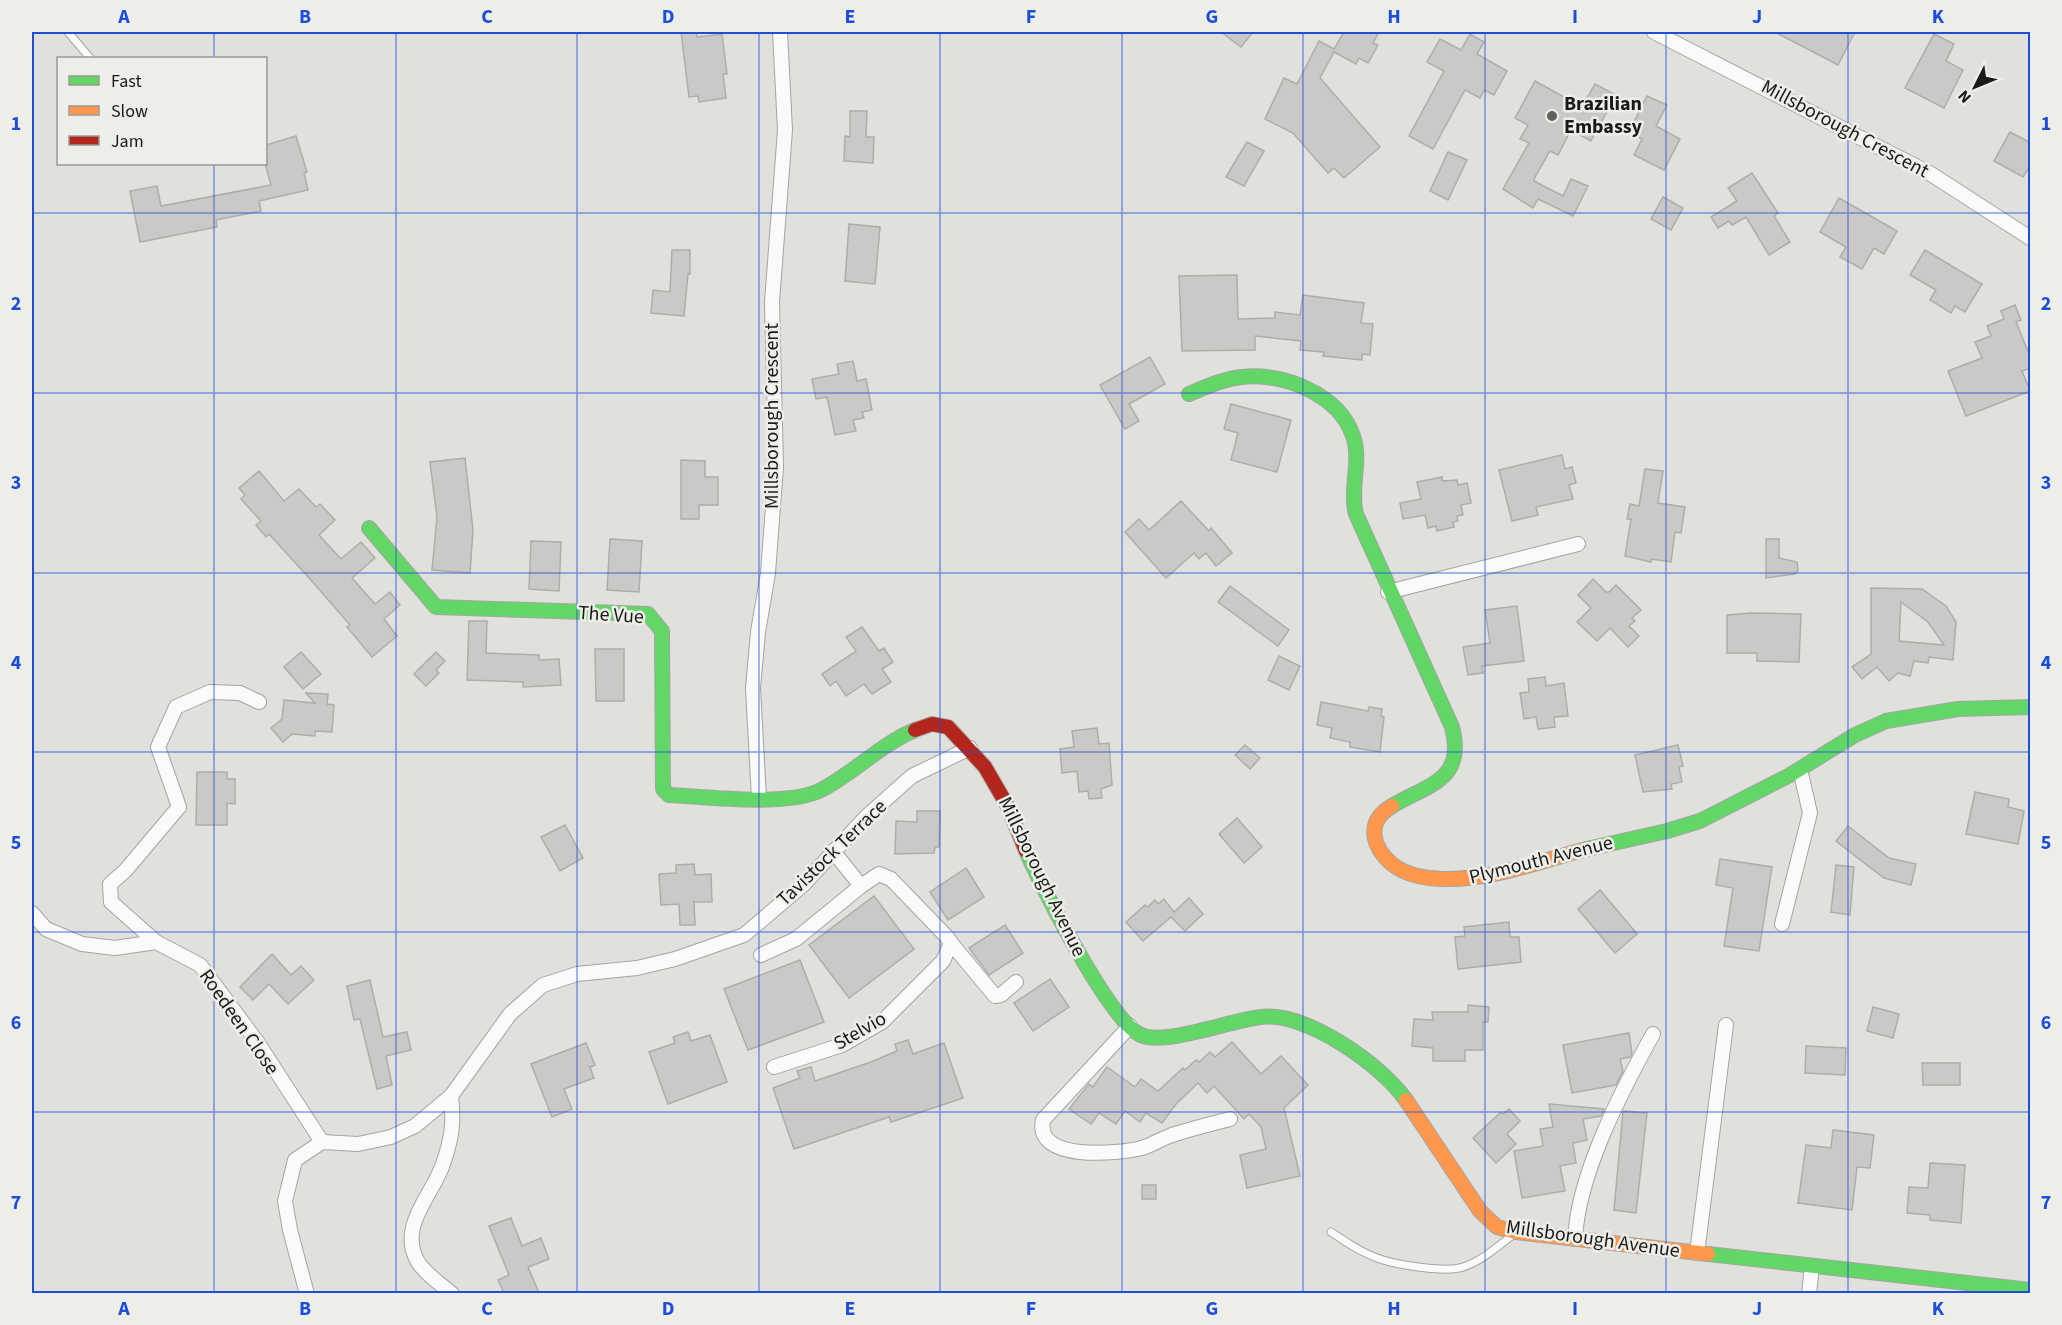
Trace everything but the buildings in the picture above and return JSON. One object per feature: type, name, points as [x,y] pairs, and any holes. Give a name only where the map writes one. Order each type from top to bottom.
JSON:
[{"type":"street","name":"Millsborough Crescent","points":[[759,799],[753,688],[758,632],[768,573],[776,467],[772,302],[784,130],[780,32]]},
{"type":"street","name":"Millsborough Crescent","points":[[1654,32],[1931,174],[2031,238]]},
{"type":"street","name":"Plymouth Avenue","points":[[1190,394],[1226,379],[1264,376],[1288,381],[1325,398],[1354,436],[1356,480],[1353,507],[1388,592],[1452,727],[1457,745],[1454,763],[1446,776],[1434,785],[1394,803],[1374,821],[1372,832],[1376,846],[1397,867],[1415,875],[1460,880],[1494,875],[1694,823],[1800,770],[1865,729],[1887,721],[1937,713],[2031,706]]},
{"type":"street","name":"The Vue","points":[[369,528],[436,607],[648,614],[657,622],[662,631],[663,789],[675,797],[759,799]]},
{"type":"street","points":[[1388,592],[1578,544]]},
{"type":"street","name":"Roedeen Close","points":[[259,702],[240,693],[210,692],[176,707],[158,747],[179,807],[125,871],[110,884],[111,902],[156,942],[200,965],[258,1043],[322,1142]]},
{"type":"street","name":"Millsborough Avenue","points":[[759,799],[796,797],[820,791],[912,731],[932,724],[948,728],[970,748],[985,767],[1007,805],[1039,881],[1082,959],[1116,1011],[1139,1035],[1158,1039],[1263,1016],[1304,1022],[1369,1063],[1399,1090],[1480,1211],[1497,1227],[1516,1232],[1812,1266],[1983,1289],[2031,1290]]},
{"type":"street","name":"Tavistock Terrace","points":[[322,1142],[358,1144],[391,1137],[415,1126],[451,1096],[510,1014],[543,985],[577,974],[637,968],[666,961],[744,935],[803,885],[833,851],[912,776],[970,748]]},
{"type":"street","points":[[1782,924],[1810,813],[1800,770]]},
{"type":"street","points":[[833,851],[861,886]]},
{"type":"street","points":[[761,955],[796,939],[861,886],[879,874],[884,874],[951,943],[995,996],[1001,995],[1016,982]]},
{"type":"street","points":[[32,913],[46,929],[82,944],[115,948],[156,942]]},
{"type":"street","name":"Stelvio","points":[[774,1067],[842,1045],[882,1022],[943,961],[951,943]]},
{"type":"street","points":[[1697,1253],[1726,1024]]},
{"type":"street","points":[[1130,1026],[1043,1120],[1041,1129],[1044,1138],[1052,1145],[1069,1150],[1110,1153],[1143,1147],[1171,1135],[1230,1119]]},
{"type":"street","points":[[1575,1239],[1576,1221],[1586,1187],[1615,1105],[1653,1034]]},
{"type":"street","points":[[451,1096],[454,1127],[442,1167],[414,1219],[411,1244],[418,1262],[452,1293]]},
{"type":"street","points":[[307,1293],[285,1201],[295,1160],[322,1142]]},
{"type":"street","points":[[1809,1293],[1812,1266]]},
{"type":"lane","points":[[68,32],[89,57]]},
{"type":"lane","points":[[1331,1232],[1354,1247],[1381,1260],[1443,1269],[1461,1268],[1476,1261],[1516,1232]]},
{"type":"traffic: fast","points":[[1189,394],[1235,378],[1258,376],[1274,378],[1307,389],[1335,408],[1346,421],[1353,436],[1356,455],[1354,495],[1356,514],[1452,727],[1455,745],[1454,759],[1441,778],[1392,806]]},
{"type":"traffic: fast","points":[[369,528],[436,607],[648,614],[662,631],[663,789],[669,795],[747,800],[769,800],[807,795],[833,783],[891,743],[915,730]]},
{"type":"traffic: fast","points":[[1587,849],[1700,821],[1790,775],[1855,735],[1886,721],[1958,709],[2030,707]]},
{"type":"traffic: fast","points":[[1026,851],[1061,921],[1095,980],[1112,1006],[1128,1025],[1141,1035],[1152,1038],[1182,1035],[1248,1019],[1279,1017],[1320,1031],[1341,1043],[1379,1071],[1406,1100]]},
{"type":"traffic: fast","points":[[1708,1254],[2030,1290]]},
{"type":"traffic: slow","points":[[1392,806],[1378,819],[1374,834],[1376,842],[1392,864],[1416,876],[1444,879],[1480,876],[1516,869],[1587,849]]},
{"type":"traffic: slow","points":[[1406,1100],[1480,1211],[1497,1227],[1516,1232],[1708,1254]]},
{"type":"traffic: jam","points":[[915,730],[932,724],[948,727],[985,767],[1007,805],[1026,851]]},
{"type":"place","name":"Brazilian Embassy","points":[[1552,116]]}]
